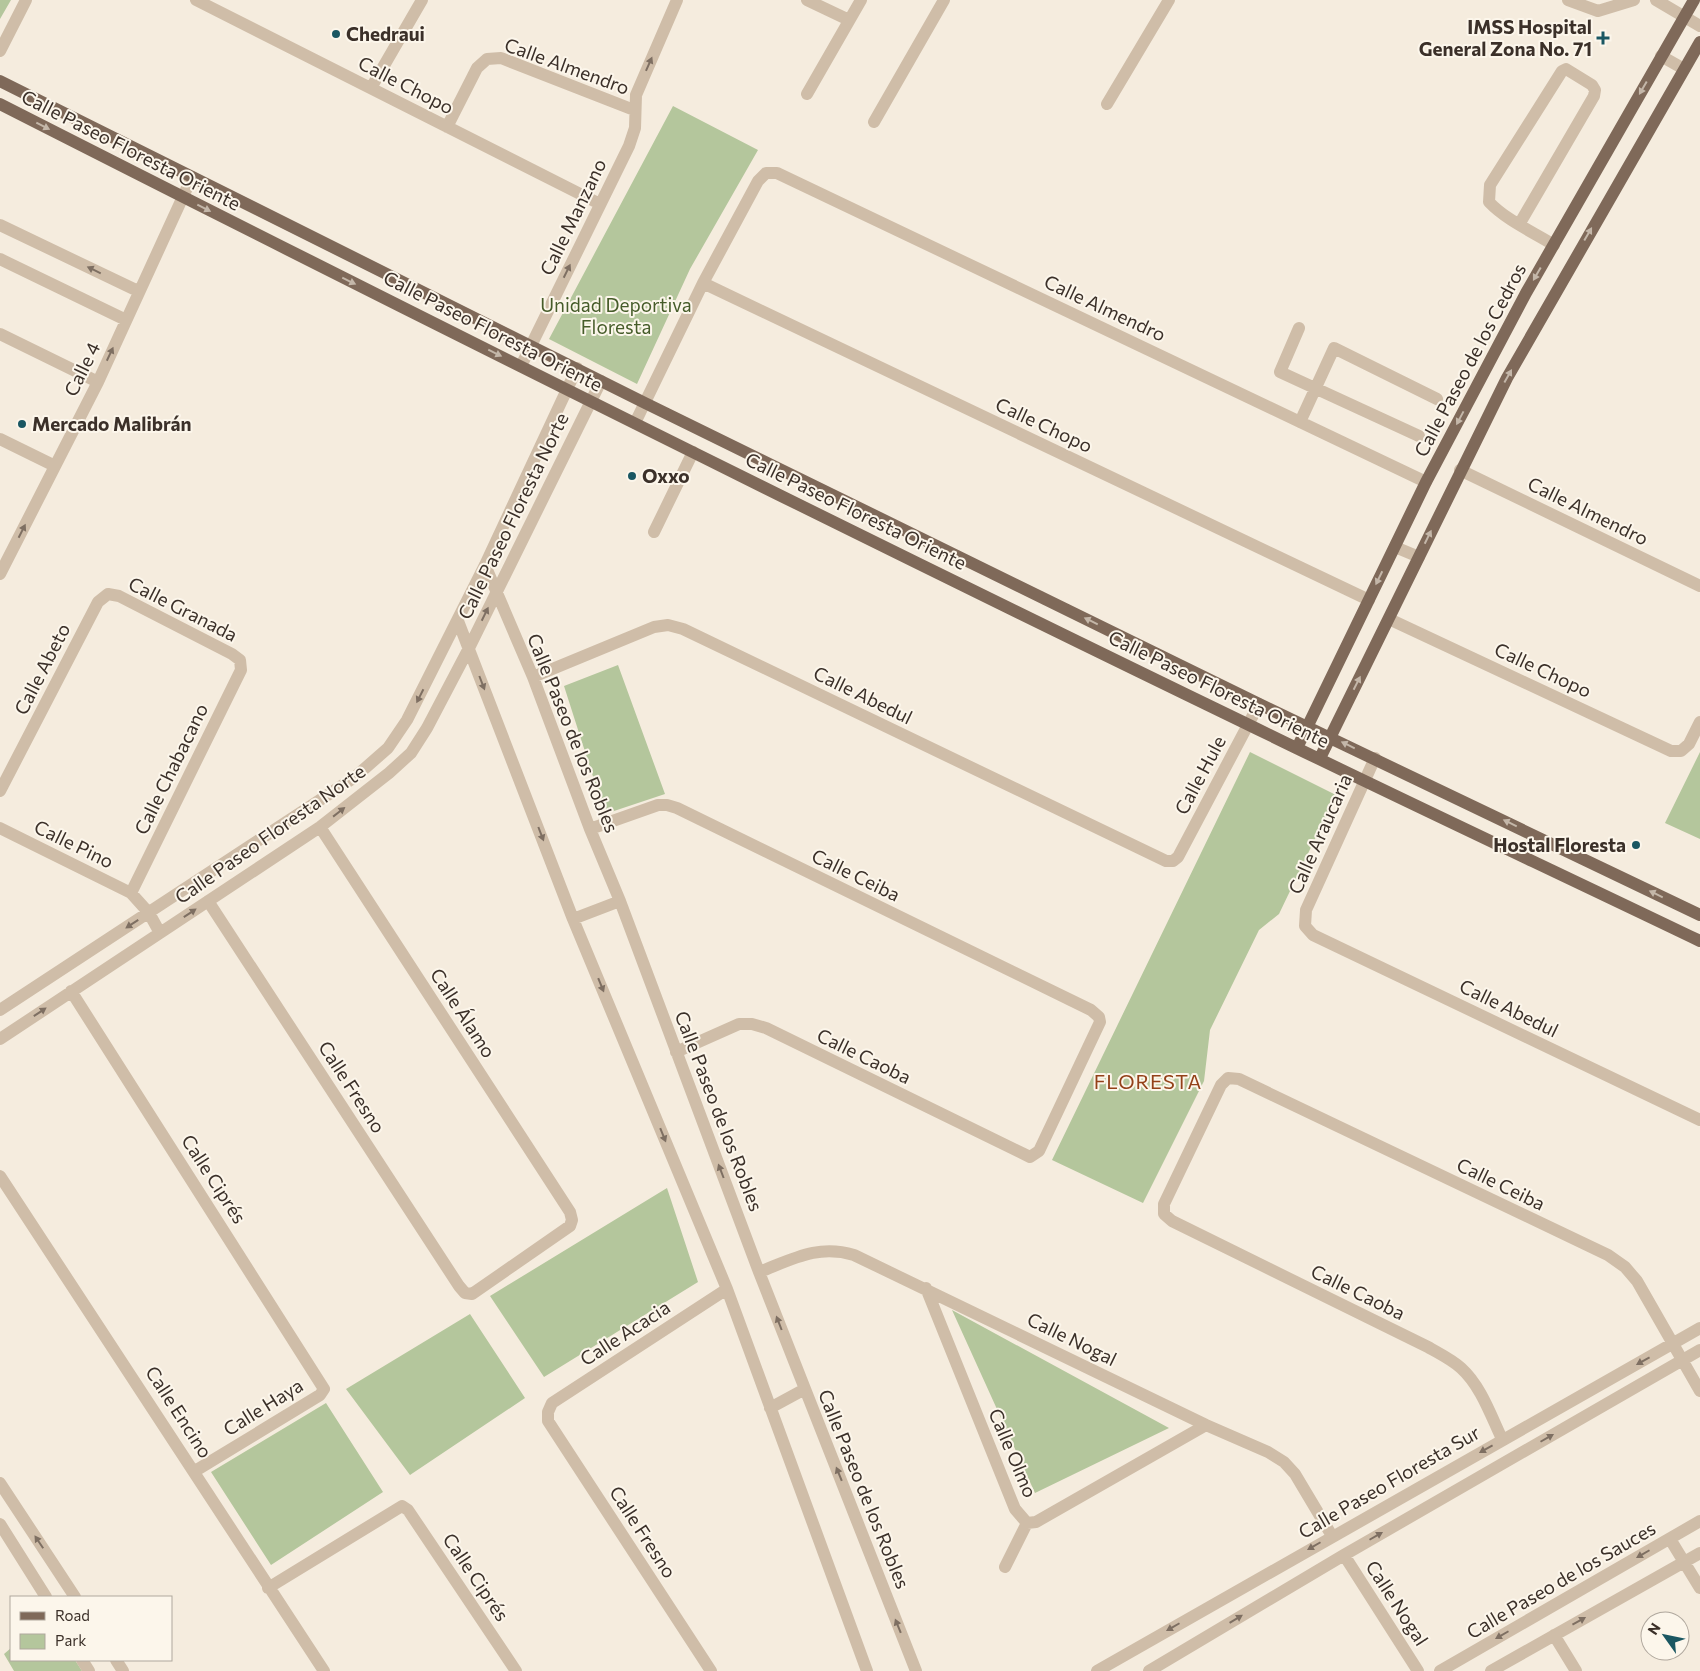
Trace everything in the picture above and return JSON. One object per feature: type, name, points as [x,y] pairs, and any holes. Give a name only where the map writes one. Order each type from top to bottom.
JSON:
[{"type":"main road","name":"Calle Paseo de los Cedros","points":[[1297,748],[1426,482],[1554,245],[1694,0]]},
{"type":"main road","points":[[1320,758],[1460,470],[1507,378],[1700,42]]},
{"type":"main road","name":"Calle Paseo Floresta Oriente","points":[[0,81],[645,403],[1259,704],[1330,736],[1700,915]]},
{"type":"main road","name":"Calle Paseo Floresta Oriente","points":[[0,104],[693,452],[1248,725],[1700,941]]},
{"type":"main road","points":[[1018,612],[1029,591]]},
{"type":"street","points":[[0,52],[26,0]]},
{"type":"street","name":"Calle Chopo","points":[[196,0],[600,204]]},
{"type":"street","points":[[371,88],[422,0]]},
{"type":"street","name":"Calle Manzano","points":[[521,366],[633,136],[636,95],[676,0]]},
{"type":"street","points":[[807,0],[850,20]]},
{"type":"street","points":[[807,94],[861,0]]},
{"type":"street","points":[[874,122],[944,0]]},
{"type":"street","points":[[1107,104],[1170,0]]},
{"type":"street","points":[[1568,0],[1598,11],[1634,0]]},
{"type":"street","points":[[1656,0],[1700,26]]},
{"type":"street","points":[[1661,56],[1684,69]]},
{"type":"street","name":"Calle Almendro","points":[[447,127],[477,68],[487,58],[501,58],[634,110]]},
{"type":"street","points":[[1520,223],[1594,96],[1595,90],[1592,85],[1566,69],[1562,71],[1490,185],[1489,202],[1520,223],[1554,245]]},
{"type":"street","name":"Calle Almendro","points":[[703,283],[758,181],[766,172],[777,173],[1426,482]]},
{"type":"street","name":"Calle 4","points":[[0,574],[98,382],[138,291],[192,177]]},
{"type":"street","points":[[0,225],[138,291]]},
{"type":"street","points":[[0,259],[126,320]]},
{"type":"street","points":[[635,423],[703,283]]},
{"type":"street","name":"Calle Chopo","points":[[703,283],[1369,600]]},
{"type":"street","points":[[1299,328],[1280,372],[1419,436]]},
{"type":"street","points":[[0,334],[98,382]]},
{"type":"street","points":[[1300,422],[1334,348],[1437,399]]},
{"type":"street","name":"Calle Paseo Floresta Norte","points":[[0,1010],[355,777],[388,748],[407,720],[458,621],[577,368]]},
{"type":"street","name":"Calle Paseo Floresta Norte","points":[[0,1039],[320,827],[389,773],[411,753],[427,728],[469,648],[601,381]]},
{"type":"street","points":[[0,439],[55,466]]},
{"type":"street","points":[[654,532],[693,452]]},
{"type":"street","name":"Calle Almendro","points":[[1460,470],[1700,586]]},
{"type":"street","points":[[1395,547],[1419,557]]},
{"type":"street","name":"Calle Paseo de los Robles","points":[[485,565],[532,677],[590,829],[620,901],[759,1272],[916,1671]]},
{"type":"street","name":"Calle Granada","points":[[108,594],[119,596],[232,654],[240,660]]},
{"type":"street","name":"Calle Abeto","points":[[0,791],[98,602],[108,594]]},
{"type":"street","name":"Calle Chopo","points":[[1389,619],[1672,752],[1681,751],[1689,744],[1700,722]]},
{"type":"street","points":[[458,621],[573,919],[727,1289],[867,1671]]},
{"type":"street","name":"Calle Abedul","points":[[532,677],[654,627],[668,625],[692,634],[1166,861],[1173,862]]},
{"type":"street","name":"Calle Chabacano","points":[[131,892],[241,670],[240,660]]},
{"type":"street","name":"Calle Hule","points":[[1173,862],[1178,858],[1259,704]]},
{"type":"street","name":"Calle Araucaria","points":[[1305,926],[1306,910],[1375,758]]},
{"type":"street","name":"Calle Ceiba","points":[[590,829],[658,805],[677,808],[1091,1010],[1099,1017],[1100,1022],[1039,1151],[1034,1156]]},
{"type":"street","name":"Calle Álamo","points":[[320,827],[565,1204],[572,1220],[570,1226],[472,1294],[465,1293]]},
{"type":"street","name":"Calle Pino","points":[[0,828],[131,892]]},
{"type":"street","points":[[131,892],[149,913],[160,933]]},
{"type":"street","name":"Calle Fresno","points":[[208,900],[465,1293]]},
{"type":"street","points":[[573,919],[620,901]]},
{"type":"street","name":"Calle Abedul","points":[[1305,926],[1313,935],[1700,1120]]},
{"type":"street","name":"Calle Ciprés","points":[[71,991],[324,1389]]},
{"type":"street","name":"Calle Caoba","points":[[676,1052],[739,1024],[752,1024],[766,1028],[1027,1156],[1034,1156]]},
{"type":"street","name":"Calle Ceiba","points":[[1228,1078],[1239,1079],[1608,1255],[1625,1267],[1637,1281],[1700,1391]]},
{"type":"street","name":"Calle Caoba","points":[[1228,1078],[1221,1085],[1164,1204],[1164,1214],[1172,1221],[1428,1347],[1449,1360],[1461,1368],[1474,1384],[1502,1439]]},
{"type":"street","name":"Calle Encino","points":[[0,1176],[195,1471],[268,1588],[324,1671]]},
{"type":"street","name":"Calle Nogal","points":[[759,1272],[810,1252],[838,1250],[854,1255],[926,1288],[1206,1425],[1268,1452],[1284,1462],[1295,1474],[1332,1536]]},
{"type":"street","name":"Calle Olmo","points":[[926,1288],[1015,1509],[1027,1523],[1036,1522],[1206,1425]]},
{"type":"street","name":"Calle Acacia","points":[[548,1412],[552,1403],[727,1289]]},
{"type":"street","name":"Calle Paseo Floresta Sur","points":[[1097,1671],[1412,1490],[1700,1328]]},
{"type":"street","points":[[1149,1671],[1421,1510],[1700,1350]]},
{"type":"street","name":"Calle Haya","points":[[195,1471],[320,1394],[324,1389]]},
{"type":"street","points":[[770,1408],[805,1389]]},
{"type":"street","name":"Calle Fresno","points":[[548,1412],[548,1421],[711,1671]]},
{"type":"street","points":[[0,1483],[74,1596]]},
{"type":"street","points":[[1412,1490],[1421,1510]]},
{"type":"street","name":"Calle Ciprés","points":[[268,1588],[402,1506],[408,1510],[516,1671]]},
{"type":"street","name":"Calle Paseo de los Sauces","points":[[1440,1671],[1700,1521]]},
{"type":"street","points":[[1005,1567],[1027,1523]]},
{"type":"street","points":[[0,1524],[45,1596]]},
{"type":"street","points":[[1670,1539],[1700,1588]]},
{"type":"street","points":[[1491,1671],[1700,1553]]},
{"type":"street","name":"Calle Nogal","points":[[1344,1555],[1418,1671]]},
{"type":"street","points":[[33,1574],[52,1562]]},
{"type":"street","points":[[1255,1580],[1268,1600]]},
{"type":"street","points":[[1554,1635],[1576,1671]]},
{"type":"green space","points":[[0,0],[11,0],[0,19]]},
{"type":"green space","name":"Unidad Deportiva Floresta","points":[[673,106],[758,150],[690,269],[637,384],[549,339]]},
{"type":"green space","points":[[618,665],[665,794],[605,814],[564,686]]},
{"type":"green space","points":[[1250,752],[1336,795],[1279,914],[1259,930],[1210,1030],[1204,1081],[1143,1203],[1052,1160]]},
{"type":"green space","points":[[1700,752],[1700,839],[1665,823]]},
{"type":"green space","points":[[667,1188],[698,1282],[544,1377],[490,1296]]},
{"type":"green space","points":[[952,1310],[1169,1428],[1035,1493]]},
{"type":"green space","points":[[470,1314],[525,1398],[410,1475],[346,1389]]},
{"type":"green space","points":[[326,1403],[383,1492],[271,1565],[211,1472]]},
{"type":"green space","points":[[10,1649],[10,1661],[76,1661],[82,1671],[14,1671],[4,1654]]},
{"type":"place","name":"Chedraui","points":[[336,34]]},
{"type":"place","name":"IMSS Hospital General Zona No. 71","points":[[1603,38]]},
{"type":"place","name":"Mercado Malibrán","points":[[22,424]]},
{"type":"place","name":"Oxxo","points":[[632,476]]},
{"type":"place","name":"Hostal Floresta","points":[[1636,845]]},
{"type":"district","name":"FLORESTA","points":[[1148,1082]]}]
